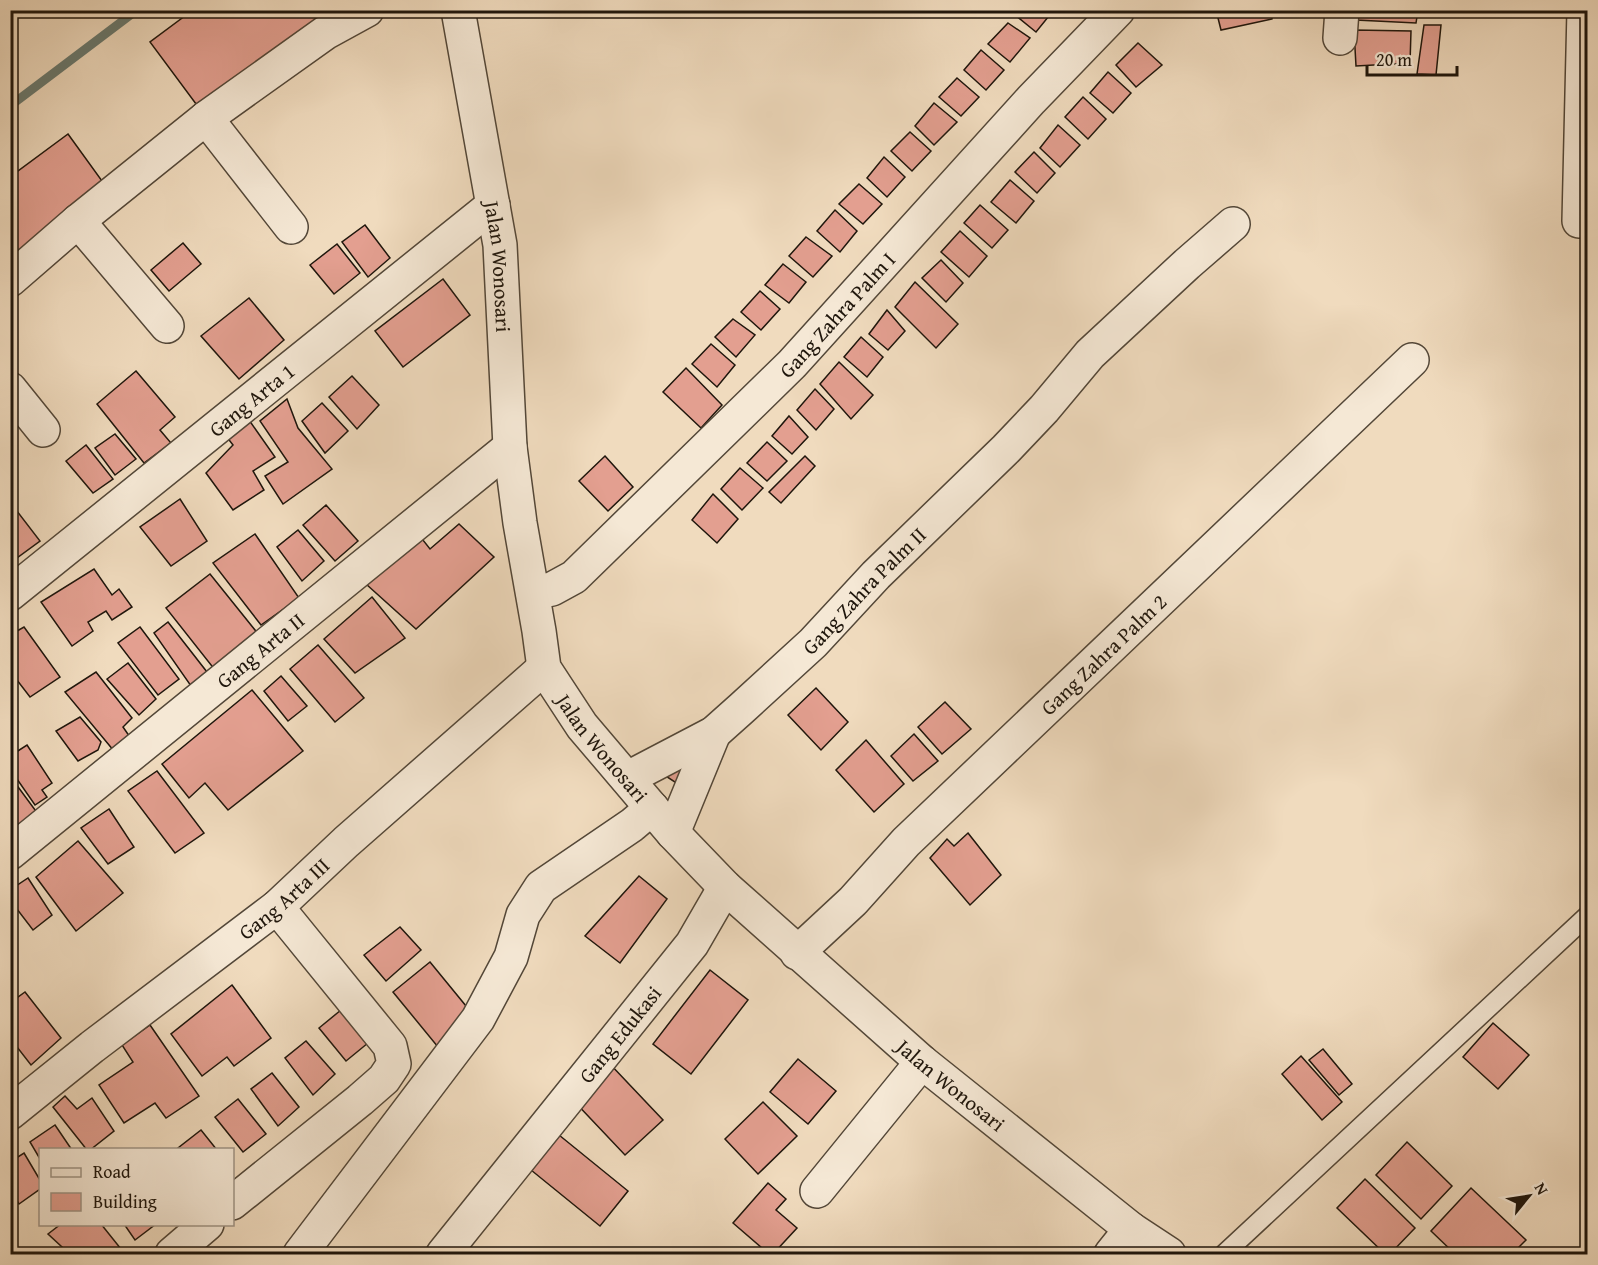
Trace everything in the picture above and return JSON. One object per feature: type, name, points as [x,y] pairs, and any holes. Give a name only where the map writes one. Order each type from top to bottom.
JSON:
[{"type":"street","points":[[10,279],[206,118],[325,33],[367,10]]},
{"type":"street","name":"Jalan Wonosari","points":[[458,10],[500,244],[510,447],[544,668],[582,726],[652,808],[725,887],[922,1062],[1131,1229],[1169,1254]]},
{"type":"street","name":"Gang Zahra Palm I","points":[[533,593],[552,589],[574,577],[784,371],[1031,100],[1118,10]]},
{"type":"street","points":[[1580,221],[1584,10]]},
{"type":"street","points":[[206,118],[291,227]]},
{"type":"street","name":"Gang Arta 1","points":[[10,594],[493,206]]},
{"type":"street","points":[[78,221],[167,326]]},
{"type":"street","name":"Gang Zahra Palm II","points":[[628,778],[714,733],[813,643],[876,574],[1006,449],[1044,409],[1090,354],[1233,224]]},
{"type":"street","name":"Gang Zahra Palm 2","points":[[797,953],[854,901],[906,842],[1412,360]]},
{"type":"street","points":[[10,389],[43,430]]},
{"type":"street","name":"Gang Arta II","points":[[10,852],[510,447]]},
{"type":"street","name":"Gang Arta III","points":[[10,1113],[92,1047],[277,907],[346,842],[544,668]]},
{"type":"street","points":[[674,832],[714,733]]},
{"type":"street","points":[[300,1254],[478,1019],[511,957],[523,915],[541,887],[633,825],[652,808]]},
{"type":"street","name":"Gang Edukasi","points":[[443,1254],[692,944],[725,887]]},
{"type":"street","points":[[234,1201],[368,1093],[384,1079],[394,1064],[390,1046],[277,907]]},
{"type":"street","points":[[817,1191],[922,1062]]},
{"type":"street","points":[[172,1254],[205,1226]]},
{"type":"street","points":[[1111,1254],[1131,1229]]},
{"type":"lane","points":[[1224,1254],[1587,915]]},
{"type":"building","points":[[193,10],[336,10],[199,108],[150,42]]},
{"type":"building","points":[[1019,10],[1053,11],[1036,32],[1015,15]]},
{"type":"building","points":[[1216,10],[1272,10],[1272,19],[1221,30]]},
{"type":"building","points":[[1357,10],[1418,10],[1416,23],[1356,20]]},
{"type":"building","points":[[1008,23],[1030,38],[1010,62],[988,44]]},
{"type":"building","points":[[1424,25],[1441,25],[1436,75],[1417,74]]},
{"type":"building","points":[[1354,30],[1411,31],[1410,63],[1356,66]]},
{"type":"building","points":[[1138,43],[1162,65],[1136,87],[1116,65]]},
{"type":"building","points":[[981,50],[1004,70],[986,90],[964,70]]},
{"type":"building","points":[[1108,72],[1131,93],[1113,113],[1090,93]]},
{"type":"building","points":[[957,78],[979,97],[961,116],[939,97]]},
{"type":"building","points":[[1083,97],[1106,119],[1088,139],[1065,117]]},
{"type":"building","points":[[934,103],[957,122],[934,145],[915,126]]},
{"type":"building","points":[[1058,125],[1080,145],[1060,167],[1040,148]]},
{"type":"building","points":[[910,132],[931,151],[912,171],[891,151]]},
{"type":"building","points":[[68,134],[110,192],[10,268],[10,177]]},
{"type":"building","points":[[1034,152],[1055,173],[1037,193],[1015,172]]},
{"type":"building","points":[[884,157],[905,177],[887,197],[867,178]]},
{"type":"building","points":[[1010,180],[1034,201],[1016,223],[991,202]]},
{"type":"building","points":[[859,184],[882,204],[863,224],[839,204]]},
{"type":"building","points":[[980,205],[1008,230],[992,248],[964,223]]},
{"type":"building","points":[[835,210],[857,231],[840,252],[817,231]]},
{"type":"building","points":[[365,225],[390,258],[368,277],[342,242]]},
{"type":"building","points":[[960,231],[987,256],[969,277],[941,252]]},
{"type":"building","points":[[806,237],[832,256],[813,277],[789,256]]},
{"type":"building","points":[[183,243],[201,264],[169,291],[151,270]]},
{"type":"building","points":[[337,244],[360,273],[334,294],[310,265]]},
{"type":"building","points":[[941,260],[963,283],[946,302],[922,278]]},
{"type":"building","points":[[783,264],[806,282],[789,303],[765,285]]},
{"type":"building","points":[[443,279],[470,315],[403,367],[375,331]]},
{"type":"building","points":[[915,282],[958,324],[936,348],[895,307]]},
{"type":"building","points":[[760,291],[780,309],[761,330],[741,312]]},
{"type":"building","points":[[249,298],[284,340],[239,379],[201,336]]},
{"type":"building","points":[[887,310],[905,331],[888,350],[869,334]]},
{"type":"building","points":[[733,319],[755,335],[736,357],[715,337]]},
{"type":"building","points":[[861,337],[883,357],[867,377],[844,357]]},
{"type":"building","points":[[711,344],[735,365],[717,387],[692,364]]},
{"type":"building","points":[[839,362],[873,395],[851,419],[820,384]]},
{"type":"building","points":[[686,368],[722,405],[701,428],[663,392]]},
{"type":"building","points":[[136,371],[175,417],[160,430],[171,443],[144,463],[97,404]]},
{"type":"building","points":[[352,376],[379,405],[357,429],[329,397]]},
{"type":"building","points":[[815,389],[834,409],[816,430],[797,410]]},
{"type":"building","points":[[287,399],[298,428],[332,469],[283,504],[265,476],[288,462],[260,421]]},
{"type":"building","points":[[322,403],[348,431],[325,453],[302,421]]},
{"type":"building","points":[[789,416],[808,437],[792,454],[772,436]]},
{"type":"building","points":[[249,420],[275,457],[253,471],[264,490],[233,510],[206,473],[233,445],[226,436]]},
{"type":"building","points":[[115,434],[136,459],[115,475],[95,448]]},
{"type":"building","points":[[767,442],[787,461],[767,481],[747,463]]},
{"type":"building","points":[[86,445],[113,479],[93,493],[66,461]]},
{"type":"building","points":[[605,456],[633,487],[608,511],[579,481]]},
{"type":"building","points":[[805,456],[815,466],[781,503],[769,492]]},
{"type":"building","points":[[740,468],[763,488],[742,510],[721,489]]},
{"type":"building","points":[[713,494],[738,519],[717,543],[692,520]]},
{"type":"building","points":[[180,499],[207,541],[171,566],[140,527]]},
{"type":"building","points":[[10,502],[40,541],[10,563]]},
{"type":"building","points":[[326,505],[358,541],[335,561],[303,525]]},
{"type":"building","points":[[459,524],[494,557],[416,629],[366,584],[419,535],[430,549]]},
{"type":"building","points":[[298,530],[324,561],[302,581],[277,547]]},
{"type":"building","points":[[255,534],[299,598],[261,625],[213,563]]},
{"type":"building","points":[[94,569],[112,595],[119,589],[132,607],[112,620],[106,611],[88,622],[93,631],[72,646],[41,602]]},
{"type":"building","points":[[210,574],[259,635],[215,670],[166,608]]},
{"type":"building","points":[[372,597],[405,638],[355,673],[324,639]]},
{"type":"building","points":[[168,622],[207,672],[191,686],[154,633]]},
{"type":"building","points":[[24,627],[60,677],[30,697],[10,671],[10,635]]},
{"type":"building","points":[[140,627],[179,679],[158,695],[118,643]]},
{"type":"building","points":[[318,645],[364,698],[335,722],[290,669]]},
{"type":"building","points":[[128,663],[156,699],[139,715],[107,679]]},
{"type":"building","points":[[96,672],[132,718],[123,727],[132,740],[114,751],[65,692]]},
{"type":"building","points":[[281,676],[307,706],[288,721],[264,691]]},
{"type":"building","points":[[816,688],[848,722],[821,750],[788,715]]},
{"type":"building","points":[[252,690],[303,751],[228,810],[205,783],[189,798],[162,764]]},
{"type":"building","points":[[945,702],[971,729],[942,754],[918,727]]},
{"type":"building","points":[[80,717],[101,742],[98,750],[78,761],[56,731]]},
{"type":"building","points":[[914,734],[938,761],[913,781],[891,756]]},
{"type":"building","points":[[866,740],[904,784],[874,812],[836,770]]},
{"type":"building","points":[[27,745],[52,783],[42,790],[47,797],[35,805],[10,769],[10,756]]},
{"type":"building","points":[[686,755],[681,786],[661,773]]},
{"type":"building","points":[[157,771],[204,833],[175,853],[128,791]]},
{"type":"building","points":[[10,776],[41,818],[10,837]]},
{"type":"building","points":[[109,809],[134,847],[108,864],[81,828]]},
{"type":"building","points":[[968,833],[1001,875],[970,905],[930,858],[947,839],[954,846]]},
{"type":"building","points":[[78,841],[123,893],[76,931],[36,877]]},
{"type":"building","points":[[639,876],[667,899],[620,963],[585,936]]},
{"type":"building","points":[[28,878],[52,915],[33,930],[10,900],[10,890]]},
{"type":"building","points":[[400,927],[421,950],[386,981],[364,955]]},
{"type":"building","points":[[430,962],[475,1017],[438,1047],[393,992]]},
{"type":"building","points":[[710,970],[748,1000],[691,1074],[653,1044]]},
{"type":"building","points":[[232,985],[271,1038],[234,1066],[227,1057],[202,1076],[171,1034]]},
{"type":"building","points":[[25,992],[61,1038],[31,1065],[10,1038],[10,1003]]},
{"type":"building","points":[[341,1010],[368,1043],[346,1061],[319,1028]]},
{"type":"building","points":[[1493,1023],[1529,1055],[1498,1089],[1463,1057]]},
{"type":"building","points":[[150,1025],[199,1096],[166,1118],[155,1103],[124,1123],[99,1085],[133,1062],[122,1045]]},
{"type":"building","points":[[306,1041],[335,1074],[313,1095],[285,1058]]},
{"type":"building","points":[[1323,1049],[1352,1084],[1339,1095],[1309,1060]]},
{"type":"building","points":[[1301,1056],[1342,1102],[1322,1120],[1282,1074]]},
{"type":"building","points":[[798,1059],[836,1091],[808,1124],[770,1092]]},
{"type":"building","points":[[609,1063],[663,1120],[625,1155],[572,1099]]},
{"type":"building","points":[[272,1073],[299,1107],[278,1126],[251,1089]]},
{"type":"building","points":[[65,1096],[77,1109],[92,1098],[114,1131],[93,1148],[85,1148],[53,1107]]},
{"type":"building","points":[[238,1099],[266,1134],[243,1152],[215,1117]]},
{"type":"building","points":[[763,1102],[797,1136],[758,1174],[725,1139]]},
{"type":"building","points":[[55,1125],[71,1148],[39,1148],[39,1157],[30,1142]]},
{"type":"building","points":[[201,1130],[215,1148],[178,1148]]},
{"type":"building","points":[[559,1135],[628,1191],[600,1226],[531,1170]]},
{"type":"building","points":[[1407,1142],[1452,1186],[1421,1219],[1376,1175]]},
{"type":"building","points":[[24,1153],[39,1178],[39,1190],[19,1204],[10,1190],[10,1162]]},
{"type":"building","points":[[1365,1179],[1415,1228],[1390,1254],[1385,1254],[1337,1208]]},
{"type":"building","points":[[768,1183],[786,1199],[776,1210],[797,1228],[773,1254],[769,1254],[733,1223]]},
{"type":"building","points":[[1471,1188],[1526,1240],[1512,1254],[1455,1254],[1431,1231]]},
{"type":"building","points":[[10,1208],[17,1217],[10,1221]]},
{"type":"building","points":[[58,1226],[103,1226],[125,1254],[53,1254],[62,1247],[48,1234]]},
{"type":"building","points":[[125,1226],[153,1226],[135,1240]]},
{"type":"waterway","points":[[10,106],[137,10]]}]
